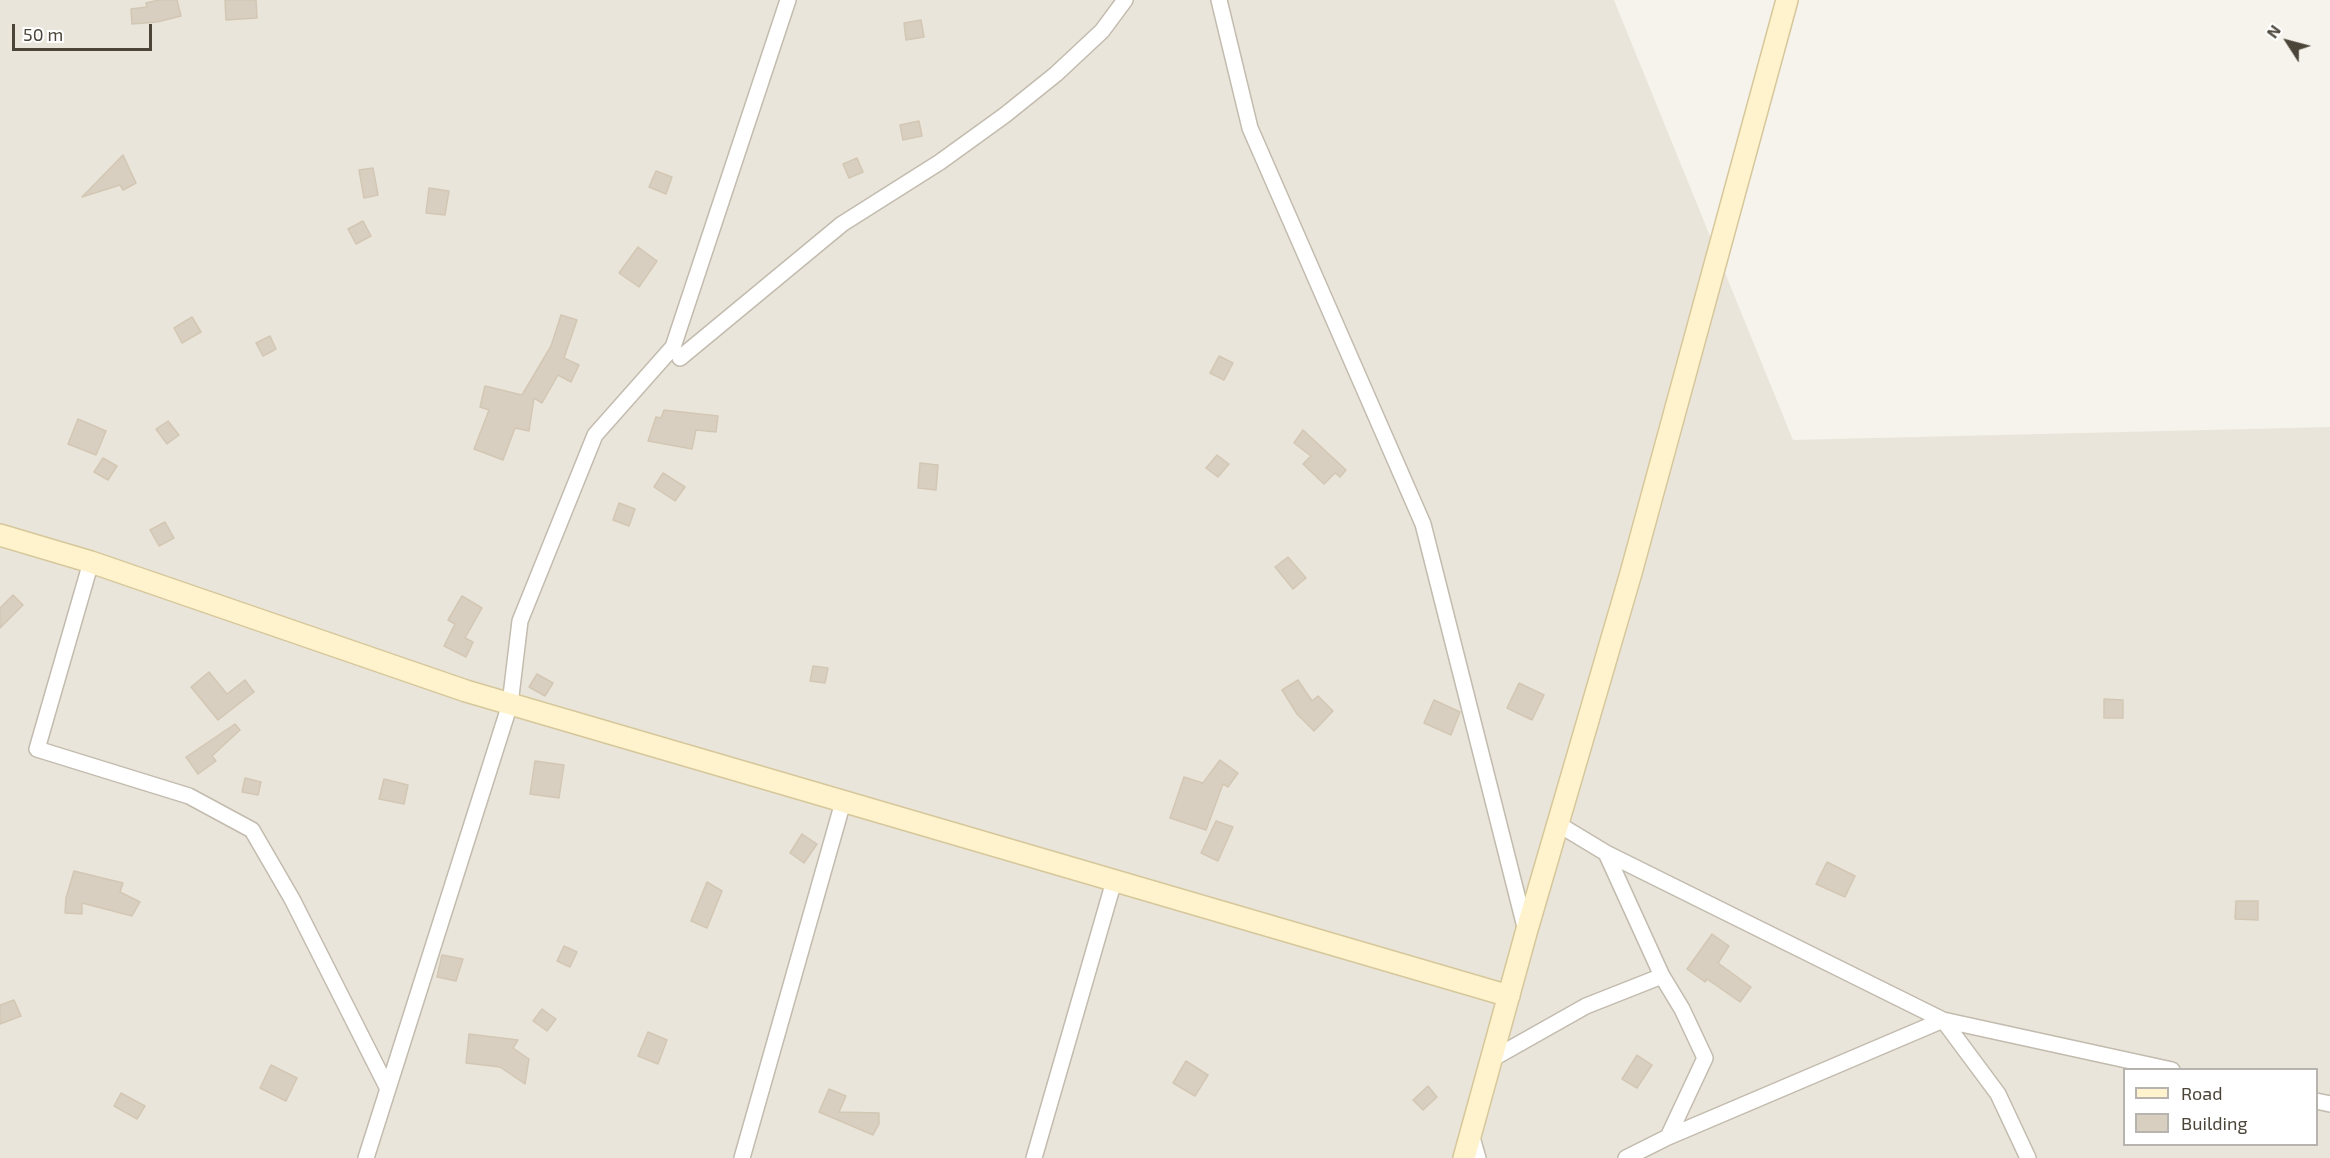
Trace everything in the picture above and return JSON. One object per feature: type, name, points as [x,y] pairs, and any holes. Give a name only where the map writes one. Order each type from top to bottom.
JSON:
[{"type":"street","points":[[366,1158],[510,704],[520,621],[595,435],[673,347],[788,0]]},
{"type":"street","points":[[680,358],[842,224],[940,162],[1039,88],[1102,31],[1125,0]]},
{"type":"street","points":[[1219,0],[1250,128],[1423,524],[1526,933]]},
{"type":"street","points":[[1464,1158],[1526,933],[1631,573],[1787,0]]},
{"type":"street","points":[[0,535],[91,562],[466,692],[1509,996]]},
{"type":"street","points":[[91,562],[38,748],[189,796],[252,830],[292,899],[388,1089]]},
{"type":"street","points":[[742,1158],[843,802]]},
{"type":"street","points":[[1558,824],[1606,853],[1944,1020],[2163,1068]]},
{"type":"street","points":[[1606,853],[1662,976],[1683,1009],[1705,1058],[1668,1137]]},
{"type":"street","points":[[1034,1158],[1114,881]]},
{"type":"street","points":[[1492,1059],[1586,1006],[1662,976]]},
{"type":"street","points":[[1626,1158],[1668,1137],[1944,1020]]},
{"type":"street","points":[[1944,1020],[1998,1094],[2028,1158]]},
{"type":"street","points":[[1471,1134],[1478,1158]]},
{"type":"shaded area","points":[[0,0],[1614,0],[1793,440],[2330,427],[2330,1158],[0,1158]]},
{"type":"building","points":[[177,0],[181,16],[157,22],[132,24],[131,9],[147,7],[146,3]]},
{"type":"building","points":[[225,0],[256,0],[257,18],[226,20]]},
{"type":"building","points":[[921,20],[924,37],[906,40],[904,23]]},
{"type":"building","points":[[919,121],[922,136],[903,140],[900,125]]},
{"type":"building","points":[[123,155],[136,183],[123,190],[120,185],[82,197]]},
{"type":"building","points":[[857,158],[863,172],[849,178],[843,164]]},
{"type":"building","points":[[373,168],[378,195],[364,198],[359,170]]},
{"type":"building","points":[[656,171],[672,177],[666,194],[649,187]]},
{"type":"building","points":[[429,188],[449,191],[445,215],[426,213]]},
{"type":"building","points":[[363,221],[371,236],[356,244],[348,229]]},
{"type":"building","points":[[638,247],[657,261],[639,287],[619,273]]},
{"type":"building","points":[[561,315],[577,320],[564,358],[579,365],[571,382],[558,375],[542,403],[534,398],[529,431],[515,428],[503,460],[474,449],[489,410],[480,407],[485,386],[522,395],[551,346]]},
{"type":"building","points":[[192,317],[201,332],[182,343],[174,328]]},
{"type":"building","points":[[270,336],[276,349],[263,356],[256,343]]},
{"type":"building","points":[[1219,356],[1233,363],[1224,380],[1210,373]]},
{"type":"building","points":[[664,410],[718,416],[716,432],[696,430],[692,449],[648,441],[656,417],[661,418]]},
{"type":"building","points":[[78,419],[106,431],[96,455],[68,444]]},
{"type":"building","points":[[168,421],[179,435],[167,444],[156,429]]},
{"type":"building","points":[[1303,430],[1346,470],[1340,477],[1335,473],[1324,484],[1303,464],[1311,456],[1294,443]]},
{"type":"building","points":[[1217,455],[1229,464],[1218,477],[1206,468]]},
{"type":"building","points":[[103,458],[117,466],[108,480],[94,472]]},
{"type":"building","points":[[920,463],[938,465],[936,490],[918,488]]},
{"type":"building","points":[[663,473],[685,487],[675,501],[654,487]]},
{"type":"building","points":[[619,503],[635,509],[629,526],[613,520]]},
{"type":"building","points":[[165,522],[174,538],[159,546],[150,530]]},
{"type":"building","points":[[1288,557],[1306,578],[1293,589],[1275,567]]},
{"type":"building","points":[[13,595],[23,605],[0,628],[0,608]]},
{"type":"building","points":[[462,596],[482,608],[465,638],[473,642],[466,657],[444,646],[455,624],[448,620]]},
{"type":"building","points":[[813,666],[828,668],[825,683],[810,681]]},
{"type":"building","points":[[209,672],[227,694],[245,680],[254,692],[218,720],[191,687]]},
{"type":"building","points":[[537,674],[553,683],[545,696],[529,687]]},
{"type":"building","points":[[1298,680],[1312,701],[1318,696],[1333,711],[1314,731],[1297,714],[1282,690]]},
{"type":"building","points":[[1519,683],[1544,695],[1532,720],[1507,708]]},
{"type":"building","points":[[2104,699],[2123,700],[2123,718],[2104,718]]},
{"type":"building","points":[[1434,700],[1460,712],[1451,735],[1424,723]]},
{"type":"building","points":[[235,724],[240,730],[212,756],[216,761],[198,774],[186,757]]},
{"type":"building","points":[[1220,760],[1238,773],[1228,787],[1223,784],[1206,830],[1170,818],[1184,777],[1203,783]]},
{"type":"building","points":[[535,761],[564,765],[559,798],[530,794]]},
{"type":"building","points":[[245,778],[261,782],[258,795],[242,792]]},
{"type":"building","points":[[384,779],[408,785],[404,804],[379,799]]},
{"type":"building","points":[[1216,821],[1233,827],[1218,861],[1201,853]]},
{"type":"building","points":[[802,834],[817,844],[804,863],[790,853]]},
{"type":"building","points":[[1827,862],[1855,876],[1845,897],[1816,884]]},
{"type":"building","points":[[74,871],[123,883],[120,892],[140,902],[132,916],[82,903],[82,914],[65,913],[66,898]]},
{"type":"building","points":[[707,882],[722,891],[707,928],[691,921]]},
{"type":"building","points":[[2236,901],[2258,901],[2258,920],[2235,919]]},
{"type":"building","points":[[1712,934],[1729,946],[1718,963],[1751,987],[1740,1002],[1707,979],[1705,982],[1687,969]]},
{"type":"building","points":[[564,946],[577,952],[570,967],[557,961]]},
{"type":"building","points":[[442,955],[463,959],[456,981],[437,977]]},
{"type":"building","points":[[14,1000],[21,1016],[0,1024],[0,1005]]},
{"type":"building","points":[[542,1009],[556,1019],[547,1031],[533,1021]]},
{"type":"building","points":[[648,1032],[667,1040],[658,1064],[638,1056]]},
{"type":"building","points":[[469,1034],[518,1040],[513,1048],[529,1059],[525,1084],[500,1067],[466,1063]]},
{"type":"building","points":[[1637,1055],[1652,1065],[1637,1088],[1622,1079]]},
{"type":"building","points":[[1186,1061],[1208,1075],[1195,1096],[1173,1083]]},
{"type":"building","points":[[271,1065],[297,1078],[286,1101],[260,1088]]},
{"type":"building","points":[[1428,1086],[1437,1097],[1423,1110],[1413,1100]]},
{"type":"building","points":[[829,1089],[846,1096],[839,1112],[879,1113],[879,1124],[873,1135],[819,1112]]},
{"type":"building","points":[[121,1093],[145,1106],[137,1119],[114,1106]]}]
